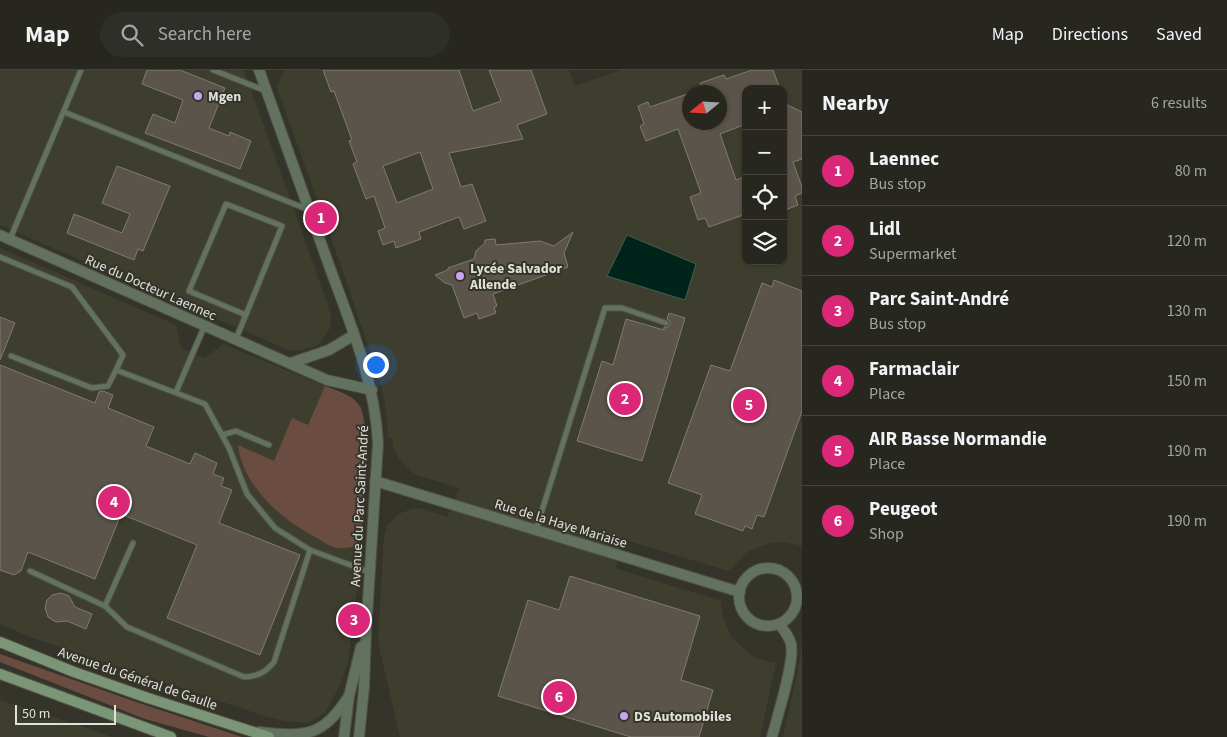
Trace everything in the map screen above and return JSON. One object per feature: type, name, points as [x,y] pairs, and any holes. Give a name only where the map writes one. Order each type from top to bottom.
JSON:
[{"type":"main road","name":"Avenue du Général de Gaulle","points":[[0,642],[74,672],[269,737]]},
{"type":"main road","points":[[0,674],[170,737]]},
{"type":"street","name":"Avenue du Parc Saint-André","points":[[259,70],[372,390],[377,429],[366,632]]},
{"type":"street","name":"Rue du Docteur Laennec","points":[[0,236],[327,380],[372,390]]},
{"type":"street","points":[[291,363],[329,350],[354,335]]},
{"type":"street","name":"Rue de la Haye Mariaise","points":[[375,481],[740,592]]},
{"type":"street","points":[[768,568],[778,570],[787,575],[793,582],[796,602],[790,615],[779,624],[770,626],[753,622],[742,609],[739,600],[743,582],[750,574],[758,570],[768,568]]},
{"type":"street","points":[[772,737],[790,663],[791,645],[786,631],[779,624]]},
{"type":"street","points":[[344,737],[350,696],[366,632]]},
{"type":"street","points":[[359,737],[364,688],[366,632]]},
{"type":"street","points":[[250,730],[293,735],[314,732],[329,723],[350,696]]},
{"type":"lane","points":[[10,240],[81,70]]},
{"type":"lane","points":[[213,70],[267,91]]},
{"type":"lane","points":[[64,112],[309,210]]},
{"type":"lane","points":[[236,339],[246,315],[282,226],[226,204],[189,291],[246,315]]},
{"type":"lane","points":[[0,257],[72,287],[123,355],[108,386],[92,388],[11,356]]},
{"type":"lane","points":[[536,530],[605,308],[622,308],[666,323]]},
{"type":"lane","points":[[176,392],[205,325]]},
{"type":"lane","points":[[116,370],[205,404],[229,448],[247,494],[275,528],[310,550],[370,572]]},
{"type":"lane","points":[[222,434],[236,431],[269,445]]},
{"type":"lane","points":[[105,606],[134,543]]},
{"type":"lane","points":[[30,571],[105,606],[127,628],[244,677],[256,677],[266,672],[276,657],[310,550]]},
{"type":"shaded area","points":[[0,70],[244,70],[329,308],[330,328],[323,339],[316,346],[306,349],[295,351],[286,349],[0,225]]},
{"type":"shaded area","points":[[284,70],[569,70],[575,86],[621,70],[802,70],[802,546],[784,542],[771,543],[756,548],[747,552],[729,571],[625,540],[615,568],[721,601],[723,617],[731,637],[758,659],[776,663],[760,737],[400,737],[378,642],[384,536],[387,526],[397,515],[413,508],[424,509],[447,517],[460,488],[416,475],[399,459],[393,447],[392,438],[388,437],[386,410],[381,385],[346,280],[276,85]]},
{"type":"shaded area","points":[[0,248],[176,325],[181,348],[205,358],[223,344],[351,397],[360,406],[363,417],[366,461],[361,536],[357,546],[357,588],[348,663],[339,687],[325,713],[307,723],[284,721],[264,716],[33,638],[0,624]]},
{"type":"shaded area","points":[[325,386],[344,393],[356,401],[363,415],[365,429],[366,468],[361,536],[357,546],[345,548],[333,547],[304,531],[266,501],[248,475],[241,460],[238,445],[274,461],[292,418],[308,425]]},
{"type":"shaded area","points":[[802,634],[802,737],[783,737],[800,660]]},
{"type":"shaded area","points":[[0,654],[242,737],[209,737],[145,719],[0,662]]},
{"type":"shaded area","points":[[0,700],[87,728],[112,737],[0,737]]},
{"type":"water","points":[[627,235],[696,264],[685,300],[607,276]]},
{"type":"building","points":[[147,70],[180,70],[225,88],[209,128],[229,136],[230,132],[251,141],[240,169],[145,133],[153,114],[175,123],[183,100],[142,84]]},
{"type":"building","points":[[323,70],[459,70],[473,111],[501,101],[489,70],[531,70],[547,114],[517,125],[523,139],[449,153],[461,187],[472,184],[486,221],[464,229],[459,217],[419,232],[421,239],[396,248],[394,241],[383,245],[378,231],[385,228],[374,196],[366,199],[353,164],[357,162],[349,141],[352,140],[334,91],[331,92]],"holes":[[[420,152],[433,189],[397,203],[383,166]]]},
{"type":"building","points":[[752,70],[773,70],[779,85],[742,85],[742,126],[720,134],[736,180],[742,178],[742,215],[709,227],[705,218],[698,220],[690,197],[701,193],[678,129],[646,141],[640,126],[644,124],[638,106],[648,102],[650,107],[682,96],[682,130],[727,130],[727,85],[701,85],[700,83],[724,75],[726,79]]},
{"type":"building","points":[[787,105],[802,112],[802,159],[793,162],[802,187],[802,193],[795,196],[798,205],[787,209]]},
{"type":"building","points":[[117,166],[170,186],[143,251],[138,249],[134,260],[67,233],[74,214],[122,233],[130,214],[102,203]]},
{"type":"building","points":[[573,232],[564,253],[568,267],[493,294],[497,306],[494,307],[496,313],[479,319],[477,313],[464,318],[452,285],[445,283],[435,275],[448,270],[448,268],[474,259],[476,251],[485,243],[485,240],[495,239],[496,245],[540,241],[554,246]]},
{"type":"building","points":[[774,280],[802,291],[802,411],[764,517],[757,515],[752,529],[745,526],[743,531],[695,514],[702,495],[668,483],[711,365],[730,371],[762,283],[772,287]]},
{"type":"building","points":[[669,313],[685,318],[642,461],[577,441],[602,361],[613,365],[626,319],[664,330],[664,327],[668,327],[670,324],[670,321],[667,319]]},
{"type":"building","points":[[0,317],[15,323],[0,360]]},
{"type":"building","points":[[0,365],[95,403],[99,392],[103,391],[113,395],[108,408],[154,427],[146,446],[190,464],[195,453],[217,463],[213,474],[224,478],[221,486],[232,490],[219,523],[300,555],[260,655],[167,618],[197,545],[121,514],[95,579],[28,552],[21,571],[14,575],[0,570]]},
{"type":"building","points":[[570,576],[700,616],[681,680],[713,690],[699,737],[631,737],[498,696],[528,600],[559,610]]},
{"type":"building","points":[[60,593],[69,596],[75,607],[92,614],[86,629],[67,621],[56,622],[48,617],[45,608],[47,600],[52,595]]},
{"type":"place","name":"Mgen","points":[[198,96]]},
{"type":"place","name":"Laennec","points":[[321,218]]},
{"type":"place","name":"Lycée Salvador Allende","points":[[460,276]]},
{"type":"place","name":"Lidl","points":[[625,399]]},
{"type":"place","name":"AIR Basse Normandie","points":[[749,405]]},
{"type":"place","name":"Farmaclair","points":[[114,502]]},
{"type":"place","name":"Parc Saint-André","points":[[354,620]]},
{"type":"place","name":"Peugeot","points":[[559,697]]},
{"type":"place","name":"DS Automobiles","points":[[624,716]]}]
